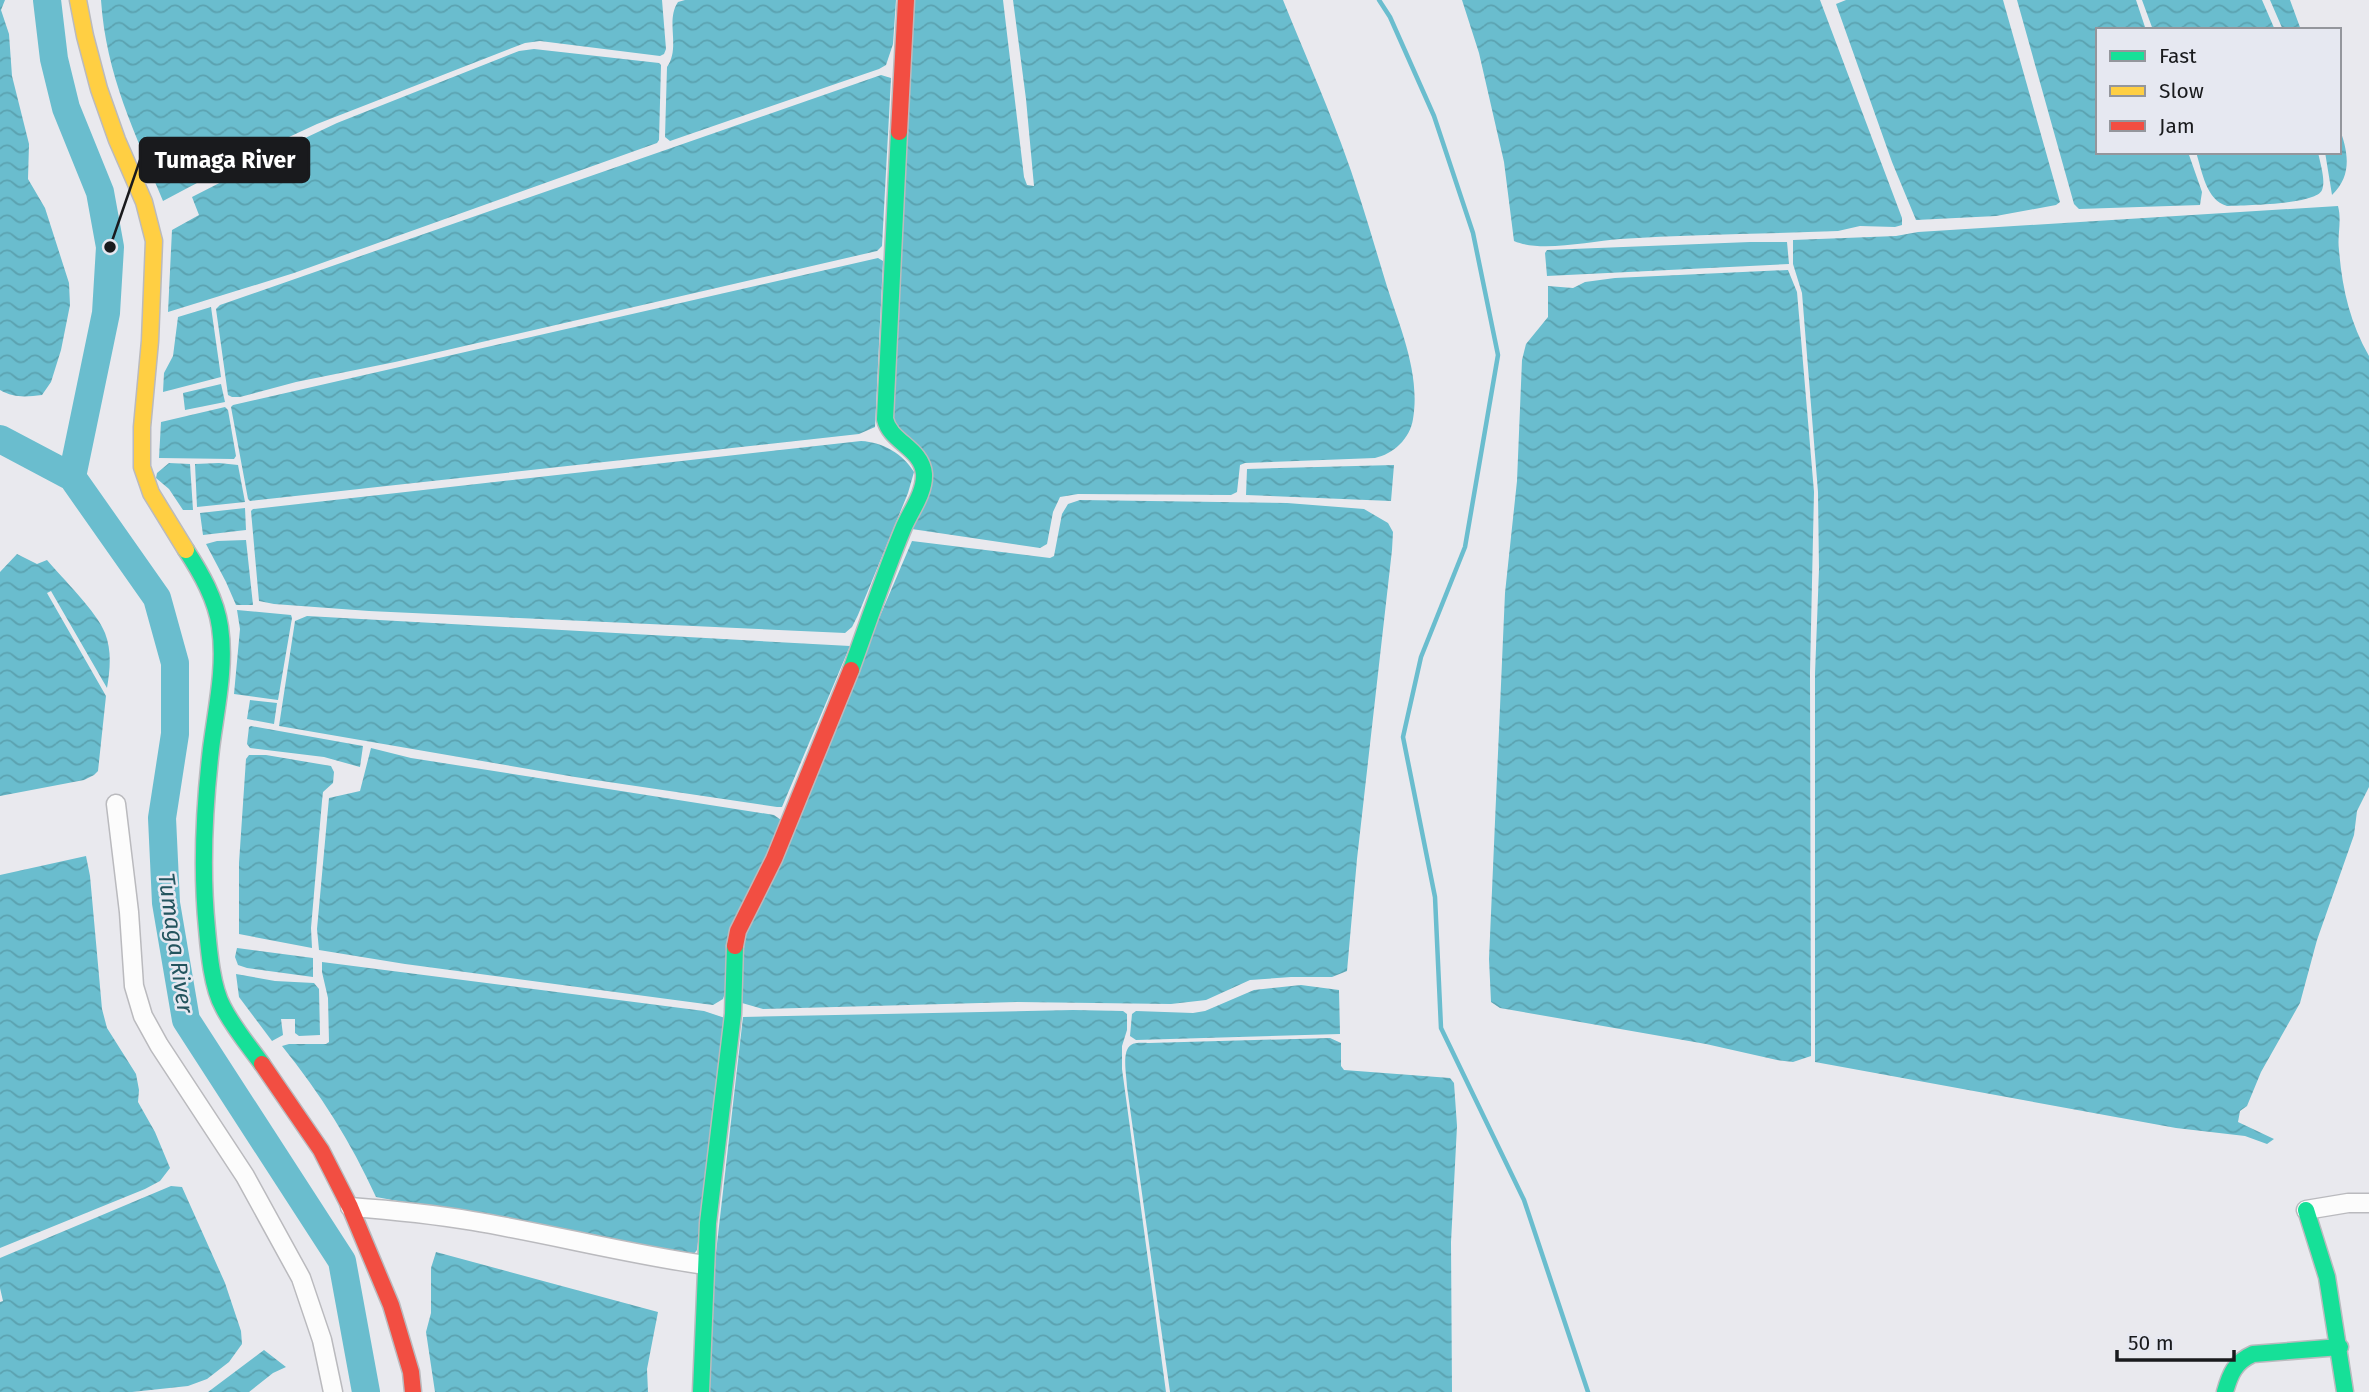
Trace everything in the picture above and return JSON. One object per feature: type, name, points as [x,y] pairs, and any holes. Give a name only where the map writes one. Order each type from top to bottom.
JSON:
[{"type":"street","points":[[78,0],[94,74],[117,139],[142,193],[154,241],[148,374],[142,423],[145,480],[201,579],[214,605],[220,626],[217,700],[204,817],[205,906],[214,979],[222,1006],[321,1150],[350,1207],[391,1305],[411,1372],[413,1392]]},
{"type":"street","points":[[701,1392],[705,1265],[733,1014],[734,949],[738,931],[780,846],[848,678],[924,476],[916,455],[887,429],[885,419],[906,0]]},
{"type":"street","points":[[116,804],[129,912],[134,986],[143,1016],[245,1176],[301,1278],[322,1340],[333,1392]]},
{"type":"street","points":[[2345,1392],[2340,1347],[2320,1245],[2306,1210],[2339,1204],[2369,1203]]},
{"type":"street","points":[[350,1207],[403,1210],[474,1221],[643,1257],[705,1265]]},
{"type":"street","points":[[2225,1392],[2231,1369],[2239,1360],[2253,1354],[2340,1347]]},
{"type":"water","points":[[0,0],[5,0],[1,10],[9,34],[12,76],[29,144],[28,179],[45,208],[69,283],[70,305],[61,350],[51,382],[42,395],[15,396],[0,390]]},
{"type":"water","points":[[101,0],[662,0],[666,49],[660,56],[540,41],[525,43],[317,124],[244,158],[163,201],[115,79]]},
{"type":"water","points":[[896,0],[893,44],[886,65],[879,69],[670,141],[665,137],[667,67],[673,51],[674,9],[678,2]]},
{"type":"water","points":[[907,0],[1003,0],[1024,177],[1027,185],[1034,186],[1013,0],[1283,0],[1347,160],[1407,348],[1415,401],[1411,426],[1400,444],[1375,458],[1245,463],[1240,465],[1237,492],[1231,495],[1078,494],[1060,497],[1053,512],[1047,544],[1040,548],[905,528],[928,475],[890,418]]},
{"type":"water","points":[[1462,0],[1820,0],[1902,218],[1902,225],[1860,226],[1838,231],[1647,237],[1551,246],[1514,241],[1504,162],[1479,53]]},
{"type":"water","points":[[1846,0],[2003,0],[2060,202],[1996,216],[1916,220],[1892,162],[1836,4]]},
{"type":"water","points":[[2017,0],[2136,0],[2145,28],[2096,28],[2096,154],[2189,154],[2202,192],[2200,205],[2079,209],[2074,204]]},
{"type":"water","points":[[2142,0],[2262,0],[2274,28],[2152,28]]},
{"type":"water","points":[[2270,0],[2290,0],[2300,28],[2282,28]]},
{"type":"water","points":[[534,49],[659,63],[657,143],[294,273],[168,312],[172,230],[199,215],[192,197],[267,156],[337,123],[519,51]]},
{"type":"water","points":[[881,75],[891,78],[882,246],[877,251],[395,362],[296,382],[240,397],[228,395],[216,309],[220,305]]},
{"type":"water","points":[[2341,133],[2345,145],[2346,171],[2332,195],[2325,154],[2341,154]]},
{"type":"water","points":[[2197,154],[2318,154],[2323,186],[2317,195],[2307,199],[2227,206],[2214,198],[2203,176]]},
{"type":"water","points":[[2338,206],[2340,264],[2345,292],[2352,318],[2369,356],[2369,787],[2357,811],[2354,835],[2317,940],[2300,1003],[2261,1072],[2247,1106],[2240,1111],[2238,1122],[2274,1139],[2267,1144],[2245,1136],[2176,1128],[1815,1062],[1818,492],[1802,293],[1793,264],[1793,240],[1896,236],[1918,232]]},
{"type":"water","points":[[1787,242],[1789,264],[1547,276],[1547,250]]},
{"type":"water","points":[[878,258],[883,261],[875,427],[859,434],[250,501],[248,499],[231,407],[233,405]]},
{"type":"water","points":[[1788,270],[1797,292],[1814,492],[1810,673],[1811,1056],[1793,1062],[1777,1060],[1706,1044],[1500,1008],[1491,1002],[1489,959],[1505,593],[1517,481],[1522,360],[1526,344],[1548,317],[1548,286],[1573,288],[1585,282],[1615,278]]},
{"type":"water","points":[[211,307],[221,377],[163,392],[164,373],[173,356],[178,317]]},
{"type":"water","points":[[221,384],[225,402],[185,410],[183,393]]},
{"type":"water","points":[[225,407],[228,410],[236,456],[234,459],[159,458],[161,422]]},
{"type":"water","points":[[861,441],[892,450],[914,472],[858,615],[852,627],[845,633],[369,611],[259,601],[251,511],[253,509]]},
{"type":"water","points":[[169,463],[190,464],[193,510],[183,510],[169,489],[156,478],[157,473]]},
{"type":"water","points":[[195,464],[238,465],[245,502],[197,507]]},
{"type":"water","points":[[1394,465],[1391,501],[1246,495],[1247,469]]},
{"type":"water","points":[[1080,500],[1287,503],[1364,509],[1388,523],[1393,532],[1392,550],[1347,971],[1332,977],[1250,980],[1206,1000],[1171,1004],[1017,1002],[763,1009],[742,1003],[735,956],[912,541],[1050,558],[1054,556],[1062,514],[1068,504]]},
{"type":"water","points":[[245,508],[246,530],[203,535],[200,513]]},
{"type":"water","points":[[246,540],[253,605],[236,605],[206,544]]},
{"type":"water","points":[[17,554],[37,564],[47,560],[87,606],[105,633],[110,667],[107,688],[51,591],[47,593],[106,696],[98,771],[84,780],[0,796],[0,572]]},
{"type":"water","points":[[237,610],[291,615],[278,700],[234,694],[240,629]]},
{"type":"water","points":[[307,616],[850,646],[782,807],[777,807],[575,777],[279,726],[295,621]]},
{"type":"water","points":[[250,700],[277,703],[274,724],[247,719]]},
{"type":"water","points":[[251,726],[363,746],[360,767],[324,757],[250,748],[247,744]]},
{"type":"water","points":[[371,748],[411,758],[774,815],[781,820],[723,999],[713,1005],[319,950],[317,929],[329,798],[360,791]]},
{"type":"water","points":[[249,755],[266,755],[331,766],[334,772],[333,783],[323,792],[311,928],[312,948],[239,934],[239,863],[246,759]]},
{"type":"water","points":[[86,856],[102,1009],[107,1028],[136,1074],[138,1102],[155,1132],[170,1168],[160,1181],[145,1189],[0,1248],[0,875]]},
{"type":"water","points":[[237,948],[313,958],[313,977],[238,965],[235,957]]},
{"type":"water","points":[[322,962],[704,1011],[725,1018],[697,1250],[693,1255],[376,1197],[334,1118],[282,1046],[329,1042],[328,998]]},
{"type":"water","points":[[236,974],[275,981],[314,983],[319,989],[320,1035],[299,1036],[295,1033],[295,1019],[281,1019],[283,1035],[272,1041],[239,997]]},
{"type":"water","points":[[1301,985],[1339,990],[1340,1034],[1136,1040],[1130,1036],[1132,1014],[1136,1011],[1193,1013],[1205,1011],[1254,990]]},
{"type":"water","points":[[1123,1011],[1127,1014],[1122,1069],[1166,1392],[700,1392],[743,1017]]},
{"type":"water","points":[[1330,1038],[1341,1043],[1341,1066],[1344,1070],[1450,1078],[1454,1083],[1457,1126],[1451,1242],[1452,1392],[1170,1392],[1127,1087],[1125,1058],[1128,1048],[1140,1043]]},
{"type":"water","points":[[171,1186],[182,1187],[225,1283],[241,1331],[242,1344],[229,1362],[207,1379],[188,1386],[132,1392],[0,1392],[0,1302],[3,1301],[0,1258]]},
{"type":"water","points":[[436,1252],[658,1312],[647,1369],[648,1392],[435,1392],[426,1332],[431,1313],[431,1268]]},
{"type":"water","points":[[264,1350],[286,1367],[273,1373],[249,1392],[208,1392]]},
{"type":"waterway","name":"Tumaga River","points":[[47,0],[54,59],[66,108],[100,192],[110,247],[106,313],[72,477]]},
{"type":"waterway","points":[[1379,0],[1390,17],[1434,116],[1473,233],[1498,355],[1465,547],[1421,657],[1403,737],[1435,897],[1441,1028],[1524,1200],[1588,1392]]},
{"type":"waterway","name":"Tumaga River","points":[[0,439],[72,477],[157,598],[175,663],[175,734],[162,818],[166,903],[186,1020],[342,1261],[366,1392]]},
{"type":"traffic: fast","points":[[851,670],[889,564],[924,481],[922,465],[918,458],[893,434],[885,419],[899,132]]},
{"type":"traffic: fast","points":[[186,550],[211,596],[222,642],[204,839],[205,906],[210,959],[216,990],[223,1007],[262,1064]]},
{"type":"traffic: fast","points":[[701,1392],[708,1223],[733,1014],[735,946]]},
{"type":"traffic: fast","points":[[2306,1210],[2327,1277],[2345,1392]]},
{"type":"traffic: fast","points":[[2225,1392],[2234,1369],[2253,1354],[2340,1347]]},
{"type":"traffic: slow","points":[[78,0],[99,89],[117,140],[144,202],[154,241],[150,341],[142,427],[142,467],[151,493],[186,550]]},
{"type":"traffic: jam","points":[[899,132],[906,0]]},
{"type":"traffic: jam","points":[[735,946],[738,931],[774,859],[851,670]]},
{"type":"traffic: jam","points":[[262,1064],[321,1150],[350,1207],[391,1305],[411,1372],[413,1392]]},
{"type":"place","name":"Tumaga River","points":[[110,247]]}]
